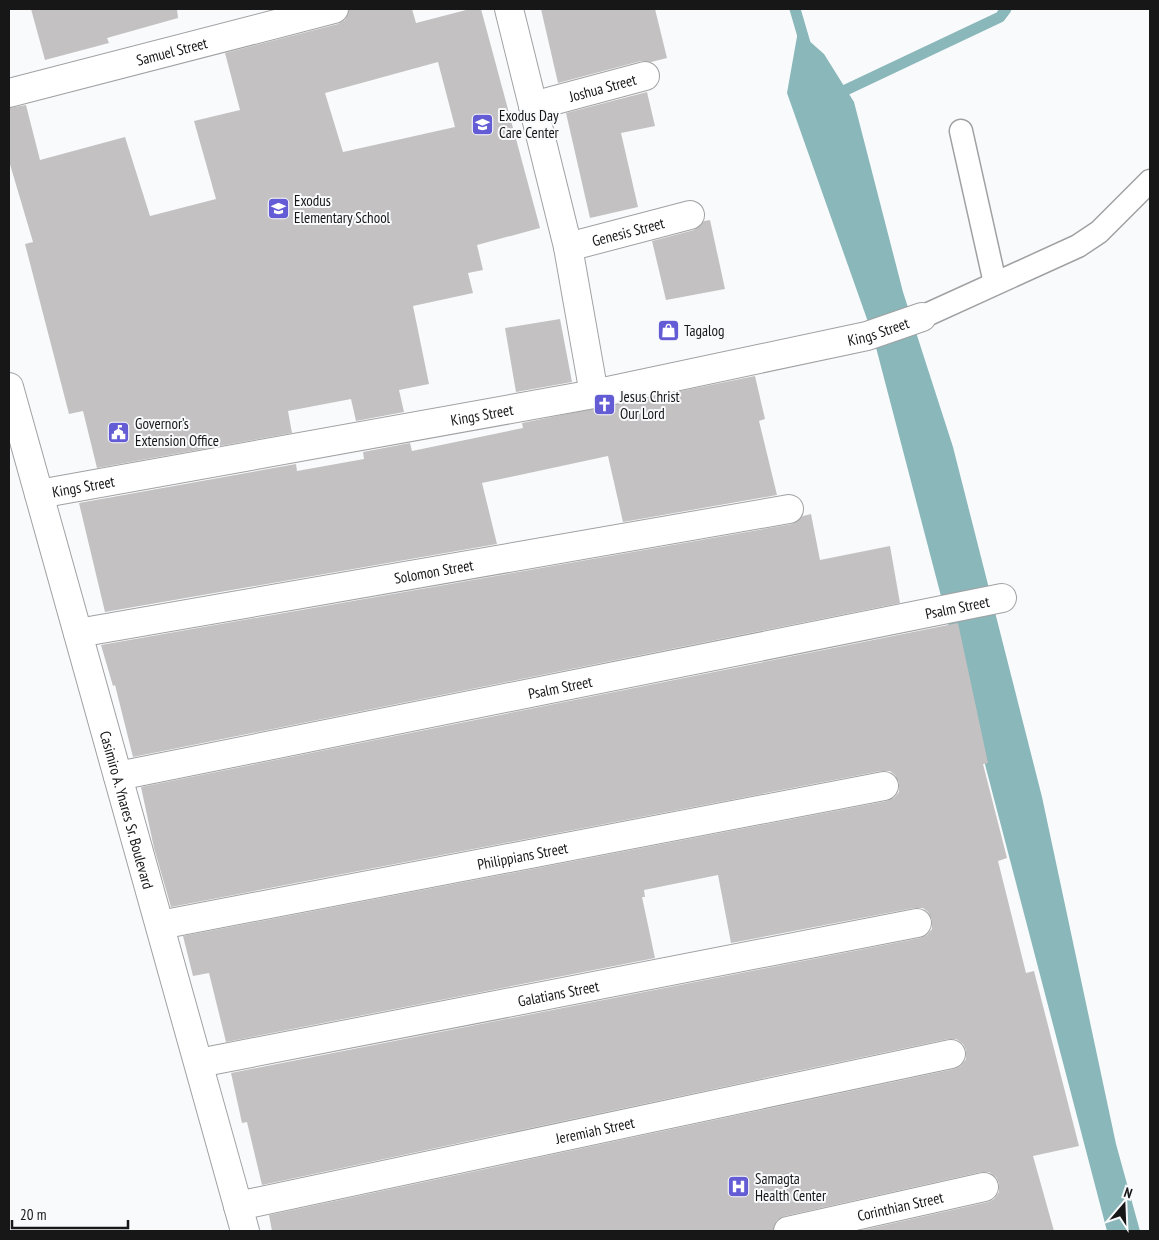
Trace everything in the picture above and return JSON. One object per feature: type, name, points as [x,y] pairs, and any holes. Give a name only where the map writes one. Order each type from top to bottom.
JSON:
[{"type":"street","name":"Samuel Street","points":[[9,93],[334,9]]},
{"type":"street","points":[[509,9],[568,247],[594,394]]},
{"type":"street","name":"Joshua Street","points":[[533,106],[644,76]]},
{"type":"street","name":"Genesis Street","points":[[568,247],[690,215]]},
{"type":"street","name":"Kings Street","points":[[39,494],[594,394],[867,336],[917,318]]},
{"type":"street","name":"Casimiro A. Ynares Sr. Boulevard","points":[[9,387],[246,1231]]},
{"type":"street","name":"Solomon Street","points":[[78,633],[790,509]]},
{"type":"street","name":"Psalm Street","points":[[118,776],[997,599]]},
{"type":"street","name":"Philippians Street","points":[[160,925],[884,786]]},
{"type":"street","name":"Galatians Street","points":[[199,1063],[917,923]]},
{"type":"street","name":"Jeremiah Street","points":[[238,1206],[952,1054]]},
{"type":"street","name":"Corinthian Street","points":[[788,1231],[984,1187]]},
{"type":"lane","points":[[961,131],[995,283]]},
{"type":"lane","points":[[917,318],[1078,246],[1099,232],[1150,181]]},
{"type":"water","points":[[798,31],[824,54],[854,102],[903,292],[953,447],[1042,797],[1116,1144],[1140,1231],[1107,1231],[873,336],[787,93]]},
{"type":"building","points":[[31,9],[177,9],[178,18],[107,38],[109,43],[45,60]]},
{"type":"building","name":"Exodus Elementary School","points":[[349,9],[412,9],[416,23],[470,9],[481,9],[540,228],[477,245],[483,270],[468,273],[473,293],[413,306],[429,384],[399,390],[404,412],[356,421],[351,399],[288,411],[292,433],[97,468],[83,411],[69,414],[25,244],[33,242],[9,161],[9,108],[26,105],[40,160],[125,137],[150,216],[216,199],[194,121],[240,110],[225,53],[338,24],[345,20]],"holes":[[[438,62],[455,127],[343,152],[325,93]]]},
{"type":"building","points":[[541,9],[655,9],[667,58],[651,62],[641,61],[558,83]]},
{"type":"building","points":[[647,92],[655,126],[621,133],[638,207],[590,218],[566,113]]},
{"type":"building","points":[[710,220],[725,289],[666,300],[652,241],[694,230],[704,221]]},
{"type":"building","points":[[560,319],[572,382],[516,392],[505,328]]},
{"type":"building","points":[[755,376],[765,419],[759,421],[777,495],[623,522],[608,456],[482,483],[497,544],[105,612],[79,503],[296,464],[297,471],[364,459],[363,452],[410,443],[412,451],[523,428],[522,423]]},
{"type":"building","points":[[811,514],[820,560],[890,546],[900,603],[133,757],[115,685],[113,686],[101,645],[792,524],[803,516]]},
{"type":"building","points":[[958,623],[988,763],[983,764],[1007,858],[998,861],[1026,973],[1034,971],[1079,1146],[1033,1156],[1054,1231],[858,1231],[988,1202],[994,1199],[999,1192],[999,1183],[996,1177],[989,1172],[981,1172],[785,1216],[777,1220],[773,1231],[272,1231],[269,1215],[954,1069],[961,1066],[966,1059],[966,1050],[963,1044],[956,1039],[948,1039],[262,1185],[247,1122],[242,1123],[231,1073],[920,938],[927,935],[932,929],[932,920],[928,912],[923,908],[914,908],[731,943],[718,875],[644,890],[645,897],[642,897],[655,958],[226,1042],[209,973],[193,976],[183,936],[887,801],[894,798],[899,792],[899,783],[895,775],[890,771],[881,771],[171,907],[154,848],[141,787]]},
{"type":"waterway","points":[[795,9],[807,50]]},
{"type":"waterway","points":[[833,96],[1000,17],[1006,9]]},
{"type":"place","name":"Exodus Day Care Center","points":[[483,124]]},
{"type":"place","name":"Exodus Elementary School","points":[[278,209]]},
{"type":"place","name":"Tagalog","points":[[668,330]]},
{"type":"place","name":"Jesus Christ Our Lord","points":[[604,405]]},
{"type":"place","name":"Governor’s Extension Office","points":[[119,432]]},
{"type":"place","name":"Samagta Health Center","points":[[739,1187]]}]
